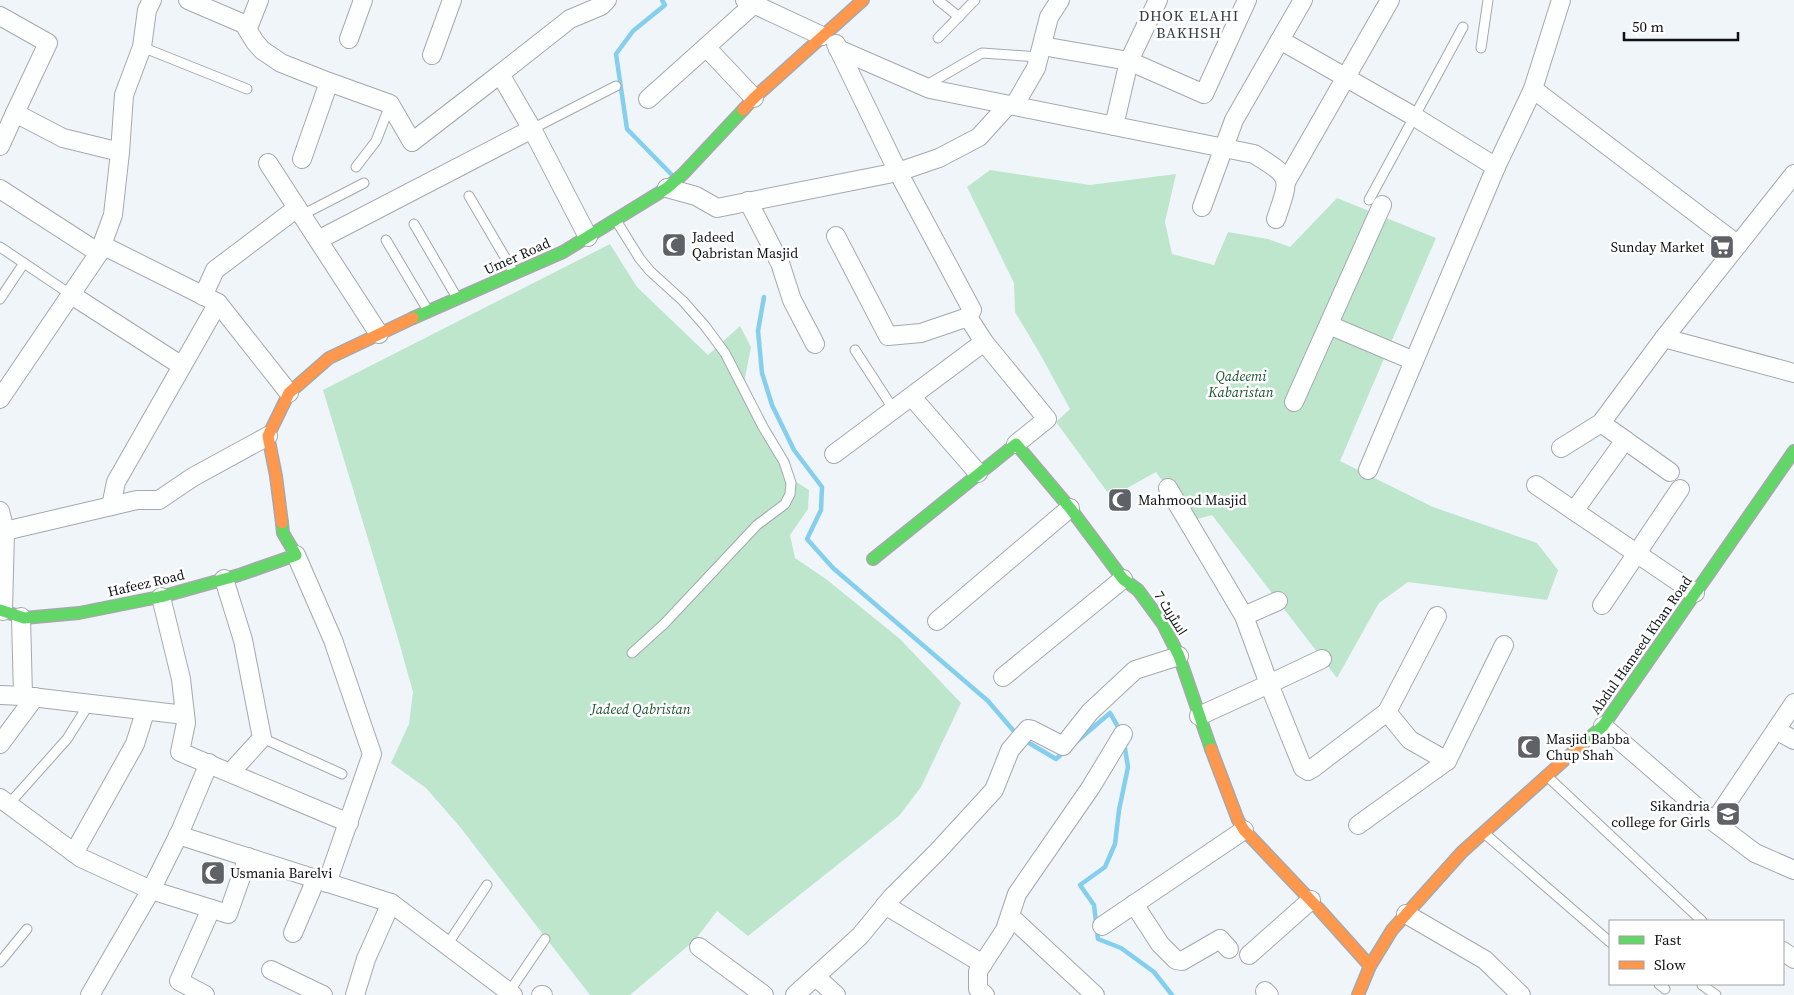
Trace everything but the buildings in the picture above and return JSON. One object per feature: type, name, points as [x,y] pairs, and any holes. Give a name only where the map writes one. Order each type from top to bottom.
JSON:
[{"type":"street","points":[[0,399],[100,249],[113,215],[124,95],[142,48],[147,10],[152,0]]},
{"type":"street","points":[[188,0],[244,24],[255,42],[282,63],[390,104],[412,142],[570,19],[599,3]]},
{"type":"street","points":[[248,28],[259,0]]},
{"type":"street","points":[[349,39],[363,0]]},
{"type":"street","points":[[432,54],[452,0]]},
{"type":"street","name":"Umer Road","points":[[268,436],[290,393],[330,358],[428,311],[564,252],[667,188],[754,98],[863,0]]},
{"type":"street","points":[[667,188],[696,196],[716,208],[898,172],[939,158],[979,137],[1011,106],[1036,68],[1050,17],[1060,0]]},
{"type":"street","points":[[1114,126],[1128,61],[1158,0]]},
{"type":"street","points":[[1040,52],[1128,61],[1204,94],[1247,0]]},
{"type":"street","points":[[1202,207],[1234,120],[1303,0]]},
{"type":"street","points":[[1286,182],[1390,0]]},
{"type":"street","points":[[1368,470],[1496,167],[1533,89],[1561,0]]},
{"type":"street","points":[[648,100],[706,47],[749,2],[825,33],[838,49],[898,172],[972,310],[968,318],[921,333],[888,336],[836,236]]},
{"type":"street","points":[[0,16],[48,43],[0,146]]},
{"type":"street","points":[[1280,40],[1346,77],[1496,167]]},
{"type":"street","points":[[706,47],[754,98]]},
{"type":"street","points":[[838,49],[925,86],[1011,106],[1254,154],[1280,170],[1286,182],[1286,190],[1276,219]]},
{"type":"street","points":[[500,74],[532,129],[588,237]]},
{"type":"street","points":[[302,159],[329,82]]},
{"type":"street","points":[[1533,89],[1738,245]]},
{"type":"street","points":[[15,113],[63,138],[120,152]]},
{"type":"street","points":[[318,240],[532,129]]},
{"type":"street","points":[[268,162],[379,334]]},
{"type":"street","points":[[1561,448],[1601,423],[1664,338],[1794,174]]},
{"type":"street","points":[[0,188],[100,249],[210,299],[290,393]]},
{"type":"street","points":[[748,201],[780,263],[792,300],[815,344]]},
{"type":"street","points":[[1294,402],[1329,325],[1375,203]]},
{"type":"street","points":[[111,506],[116,482],[182,366],[210,299],[215,270],[300,212]]},
{"type":"street","points":[[70,294],[182,366]]},
{"type":"street","points":[[873,559],[1047,419],[984,342],[968,318]]},
{"type":"street","points":[[1329,325],[1414,361]]},
{"type":"street","points":[[1664,338],[1794,374]]},
{"type":"street","points":[[834,454],[984,342]]},
{"type":"street","points":[[912,397],[978,473]]},
{"type":"street","points":[[1601,423],[1670,472]]},
{"type":"street","points":[[5,531],[137,500],[159,500],[193,477],[268,436],[276,476],[283,533],[296,555],[333,640],[372,754],[349,823],[322,881],[293,933]]},
{"type":"street","points":[[1574,511],[1625,440]]},
{"type":"street","name":"اسٹریٹ 7","points":[[1016,444],[1070,508],[1123,579],[1138,590],[1158,617],[1179,656],[1199,716],[1238,820],[1244,830],[1311,900],[1370,966]]},
{"type":"street","name":"Abdul Hameed Khan Road","points":[[1358,995],[1370,966],[1392,930],[1462,852],[1603,726],[1794,451]]},
{"type":"street","points":[[1536,485],[1695,593]]},
{"type":"street","points":[[1168,488],[1244,616],[1303,768],[1308,771],[1387,712],[1437,616]]},
{"type":"street","points":[[1602,604],[1680,489]]},
{"type":"street","points":[[937,621],[1070,508]]},
{"type":"street","points":[[0,512],[5,531],[2,610]]},
{"type":"street","name":"Hafeez Road","points":[[2,610],[21,617],[79,613],[161,597],[224,579],[296,555]]},
{"type":"street","points":[[224,579],[243,640],[262,738],[231,772]]},
{"type":"street","points":[[1002,677],[1123,579]]},
{"type":"street","points":[[161,597],[181,679],[186,723],[180,752],[349,823]]},
{"type":"street","points":[[1244,616],[1278,601]]},
{"type":"street","points":[[0,744],[29,697],[21,617]]},
{"type":"street","points":[[1358,825],[1447,761],[1504,645]]},
{"type":"street","points":[[795,995],[860,936],[885,905],[994,790],[1010,750],[1028,729],[1063,746],[1090,712],[1135,670],[1179,656]]},
{"type":"street","points":[[1199,716],[1322,659]]},
{"type":"street","points":[[0,695],[185,716]]},
{"type":"street","points":[[1714,822],[1794,703]]},
{"type":"street","points":[[74,853],[135,744],[145,712]]},
{"type":"street","points":[[1387,712],[1410,740],[1447,761]]},
{"type":"street","points":[[1603,726],[1714,822],[1755,853],[1794,870]]},
{"type":"street","points":[[1776,730],[1794,740]]},
{"type":"street","points":[[985,995],[978,989],[978,971],[1005,930],[1017,894],[1091,787],[1123,734]]},
{"type":"street","points":[[90,995],[151,890],[178,835],[209,763]]},
{"type":"street","points":[[4,801],[82,858],[151,890],[228,914],[248,857]]},
{"type":"street","points":[[1102,926],[1244,830]]},
{"type":"street","points":[[178,835],[391,902],[511,994]]},
{"type":"street","points":[[1249,956],[1311,900]]},
{"type":"street","points":[[356,995],[366,959],[391,902]]},
{"type":"street","points":[[1134,904],[1160,944],[1176,960],[1182,961],[1220,939],[1224,941],[1229,949]]},
{"type":"street","points":[[885,905],[983,964]]},
{"type":"street","points":[[205,995],[179,981],[211,909]]},
{"type":"street","points":[[1406,914],[1485,960],[1521,995]]},
{"type":"street","points":[[1010,916],[1094,995]]},
{"type":"street","points":[[699,947],[764,995]]},
{"type":"street","points":[[272,970],[323,995]]},
{"type":"street","points":[[816,977],[836,995]]},
{"type":"lane","points":[[938,0],[958,17]]},
{"type":"lane","points":[[938,38],[976,0]]},
{"type":"lane","points":[[1481,48],[1488,0]]},
{"type":"lane","points":[[1375,203],[1414,117],[1464,27]]},
{"type":"lane","points":[[142,48],[247,89]]},
{"type":"lane","points":[[925,86],[982,53],[1040,52]]},
{"type":"lane","points":[[532,129],[616,86]]},
{"type":"lane","points":[[356,167],[376,141],[390,104]]},
{"type":"lane","points":[[300,212],[364,183]]},
{"type":"lane","points":[[468,196],[515,273]]},
{"type":"lane","points":[[616,219],[622,233],[640,259],[650,271],[683,301],[725,353],[784,462],[791,483],[790,494],[785,504],[757,525],[664,624],[632,653]]},
{"type":"lane","points":[[414,224],[458,298]]},
{"type":"lane","points":[[386,240],[428,311]]},
{"type":"lane","points":[[0,247],[70,294]]},
{"type":"lane","points":[[0,299],[24,263]]},
{"type":"lane","points":[[855,350],[894,410]]},
{"type":"lane","points":[[4,801],[67,739],[89,704]]},
{"type":"lane","points":[[262,738],[342,774]]},
{"type":"lane","points":[[1547,776],[1701,920]]},
{"type":"lane","points":[[1484,833],[1609,941]]},
{"type":"lane","points":[[447,945],[487,885]]},
{"type":"lane","points":[[0,962],[27,929]]},
{"type":"lane","points":[[511,994],[545,939]]},
{"type":"lane","points":[[1702,985],[1716,995]]},
{"type":"green space","name":"Qadeemi Kabaristan","points":[[990,170],[1090,185],[1176,174],[1165,222],[1172,254],[1214,265],[1228,232],[1268,239],[1290,247],[1337,198],[1436,238],[1340,461],[1433,507],[1537,543],[1558,570],[1547,600],[1408,582],[1379,603],[1337,678],[1212,515],[1190,521],[1156,472],[1111,497],[1056,422],[1070,409],[1015,312],[1014,283],[967,187]]},
{"type":"green space","name":"Jadeed Qabristan","points":[[610,244],[637,287],[708,355],[740,326],[751,347],[744,383],[787,476],[809,490],[808,509],[790,535],[795,558],[826,579],[900,639],[961,703],[921,787],[899,816],[748,936],[717,911],[695,940],[630,995],[590,995],[460,827],[426,788],[391,763],[409,724],[413,692],[323,390]]},
{"type":"waterway","points":[[662,0],[665,5],[633,31],[616,54],[627,129],[671,174]]},
{"type":"waterway","points":[[764,297],[758,331],[762,373],[772,405],[794,450],[822,487],[821,510],[807,539],[833,568],[988,701],[1018,736]]},
{"type":"waterway","points":[[1075,743],[1110,713],[1121,732]]},
{"type":"waterway","points":[[1024,740],[1056,759],[1065,751]]},
{"type":"waterway","points":[[1124,742],[1128,767],[1119,810],[1115,844],[1105,867],[1080,885],[1094,905],[1098,939],[1121,948],[1154,972],[1172,995]]},
{"type":"traffic: fast","points":[[413,318],[563,252],[667,188],[683,174],[743,110]]},
{"type":"traffic: fast","points":[[873,559],[1016,444],[1070,508],[1123,579],[1138,590],[1163,624],[1179,656],[1211,749]]},
{"type":"traffic: fast","points":[[1580,746],[1603,726],[1794,451]]},
{"type":"traffic: fast","points":[[0,610],[24,618],[79,613],[164,596],[239,575],[296,555],[283,533],[282,523]]},
{"type":"traffic: slow","points":[[743,110],[863,0]]},
{"type":"traffic: slow","points":[[282,523],[276,476],[268,436],[289,393],[329,358],[413,318]]},
{"type":"traffic: slow","points":[[1358,995],[1370,966],[1392,930],[1462,852],[1580,746]]},
{"type":"traffic: slow","points":[[1211,749],[1238,820],[1244,830],[1370,966]]},
{"type":"place","name":"Jadeed Qabristan Masjid","points":[[674,245]]},
{"type":"place","name":"Sunday Market","points":[[1722,247]]},
{"type":"place","name":"Mahmood Masjid","points":[[1120,500]]},
{"type":"place","name":"Masjid Babba Chup Shah","points":[[1529,747]]},
{"type":"place","name":"Sikandria college for Girls","points":[[1728,814]]},
{"type":"place","name":"Usmania Barelvi","points":[[213,873]]},
{"type":"district","name":"DHOK ELAHI BAKHSH","points":[[1189,24]]}]
